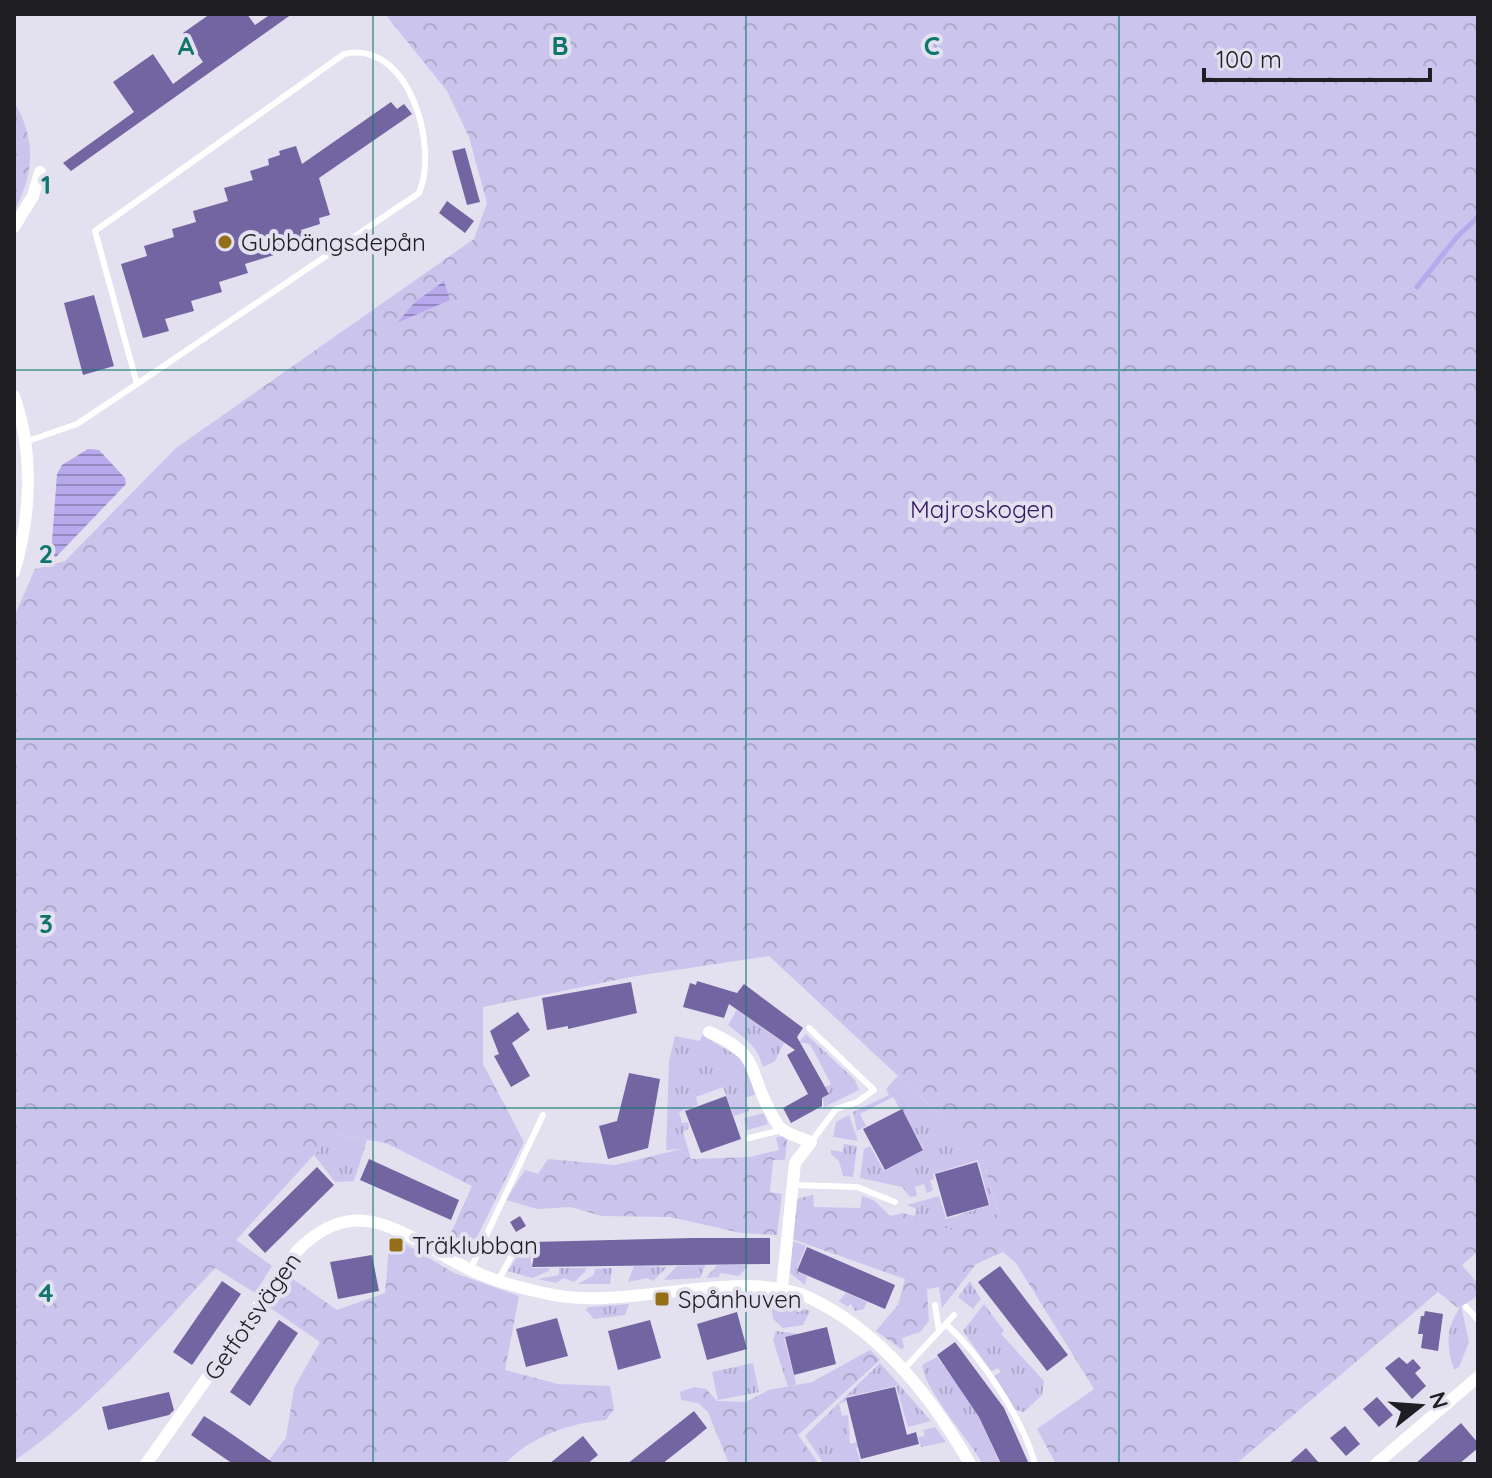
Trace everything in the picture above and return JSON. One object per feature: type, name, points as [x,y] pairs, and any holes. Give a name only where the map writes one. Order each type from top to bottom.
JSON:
[{"type":"street","points":[[14,227],[33,196],[40,172]]},
{"type":"street","points":[[14,396],[25,442],[28,487],[24,540],[14,572]]},
{"type":"street","points":[[709,1032],[735,1043],[747,1054],[765,1102],[782,1130],[811,1142],[795,1163],[782,1288]]},
{"type":"street","name":"Getfotsvägen","points":[[146,1464],[297,1251],[322,1229],[352,1219],[376,1221],[470,1270],[557,1297],[603,1298],[735,1288],[782,1288],[839,1314],[904,1369],[970,1464]]},
{"type":"street","points":[[1376,1464],[1478,1377]]},
{"type":"lane","points":[[25,442],[77,424],[137,384],[419,193],[426,176],[424,132],[404,86],[392,67],[377,55],[344,54],[95,231],[137,384]]},
{"type":"lane","points":[[809,1028],[874,1090],[857,1102],[836,1109],[811,1142]]},
{"type":"lane","points":[[470,1270],[543,1115]]},
{"type":"lane","points":[[749,1138],[782,1130]]},
{"type":"lane","points":[[792,1185],[857,1187],[895,1202]]},
{"type":"lane","points":[[498,1281],[514,1251],[529,1250]]},
{"type":"lane","points":[[935,1305],[939,1331]]},
{"type":"lane","points":[[1466,1307],[1478,1320]]},
{"type":"lane","points":[[904,1369],[954,1315]]},
{"type":"lane","points":[[946,1324],[969,1345],[989,1376],[1015,1418],[1035,1464]]},
{"type":"green space","name":"Majroskogen","points":[[385,14],[1478,14],[1478,1251],[1462,1265],[1478,1284],[1478,1296],[1458,1308],[1438,1292],[1236,1464],[1056,1464],[1037,1429],[1094,1389],[1016,1263],[1003,1252],[976,1264],[942,1308],[939,1287],[927,1289],[929,1321],[920,1332],[902,1338],[904,1348],[901,1349],[876,1331],[898,1305],[905,1279],[792,1239],[796,1199],[813,1195],[814,1207],[860,1208],[862,1196],[875,1201],[890,1216],[903,1213],[951,1230],[999,1213],[980,1152],[769,956],[636,976],[483,1007],[483,1064],[524,1142],[468,1255],[446,1244],[472,1186],[386,1143],[333,1134],[236,1240],[272,1266],[255,1293],[215,1268],[95,1395],[14,1461],[14,617],[35,569],[65,561],[176,448],[474,239],[487,203],[469,137],[447,91]]},
{"type":"green space","points":[[14,102],[27,130],[30,157],[26,184],[14,212]]},
{"type":"green space","points":[[737,1010],[784,1043],[775,1061],[763,1067],[754,1048],[728,1025]]},
{"type":"green space","points":[[806,1034],[855,1080],[859,1090],[824,1107],[823,1098],[829,1094],[826,1087],[831,1084],[810,1044],[799,1042]]},
{"type":"green space","points":[[702,1035],[742,1059],[757,1094],[745,1098],[749,1111],[734,1116],[723,1087],[696,1097],[698,1105],[679,1112],[682,1123],[688,1122],[689,1128],[683,1132],[691,1159],[681,1149],[666,1150],[669,1061],[675,1036],[700,1041]]},
{"type":"green space","points":[[898,1076],[980,1152],[999,1214],[951,1230],[903,1213],[914,1216],[917,1209],[907,1205],[939,1196],[946,1219],[990,1205],[978,1160],[933,1174],[934,1179],[930,1180],[933,1190],[927,1193],[924,1184],[915,1187],[917,1196],[910,1197],[902,1187],[860,1178],[864,1149],[870,1146],[884,1171],[924,1149],[893,1097],[860,1114],[866,1126],[857,1131],[853,1112],[889,1095],[886,1089]]},
{"type":"green space","points":[[764,1113],[768,1124],[747,1130],[744,1118]]},
{"type":"green space","points":[[849,1115],[858,1141],[833,1137],[836,1122]]},
{"type":"green space","points":[[333,1134],[367,1140],[354,1181],[335,1182],[314,1155]]},
{"type":"green space","points":[[783,1136],[787,1140],[785,1160],[773,1160],[770,1192],[782,1194],[777,1235],[741,1233],[670,1217],[602,1216],[570,1207],[537,1209],[506,1200],[525,1170],[538,1174],[548,1159],[615,1165],[681,1149],[691,1159],[750,1157],[779,1150],[776,1138]]},
{"type":"green space","points":[[844,1144],[857,1146],[853,1177],[843,1176],[839,1161],[831,1154],[831,1150],[843,1152]]},
{"type":"green space","points":[[390,1235],[454,1273],[519,1296],[505,1370],[558,1384],[610,1386],[614,1409],[606,1420],[578,1424],[551,1433],[526,1446],[505,1464],[266,1464],[286,1438],[294,1388],[320,1342],[269,1307],[290,1277],[337,1310],[385,1293]]},
{"type":"green space","points":[[793,1241],[806,1246],[796,1271],[807,1276],[805,1285],[790,1273]]},
{"type":"green space","points":[[518,1255],[530,1255],[532,1268],[549,1268],[549,1271],[532,1278],[508,1271]]},
{"type":"green space","points":[[706,1264],[700,1278],[664,1280],[677,1266]]},
{"type":"green space","points":[[717,1265],[747,1267],[739,1276],[720,1273],[719,1277],[706,1278]]},
{"type":"green space","points":[[634,1266],[667,1267],[653,1281],[647,1278],[628,1282]]},
{"type":"green space","points":[[559,1268],[586,1268],[574,1282],[564,1278],[556,1283],[538,1279],[559,1275]]},
{"type":"green space","points":[[612,1268],[610,1284],[578,1284],[594,1275],[595,1269]]},
{"type":"green space","points":[[970,1281],[981,1299],[973,1309],[958,1297]]},
{"type":"green space","points":[[846,1293],[867,1302],[864,1309],[855,1311],[850,1303],[848,1307],[839,1301]]},
{"type":"green space","points":[[776,1300],[810,1311],[803,1325],[783,1328],[773,1319],[771,1305]]},
{"type":"green space","points":[[629,1304],[625,1315],[594,1319],[586,1310],[588,1307]]},
{"type":"green space","points":[[984,1304],[1004,1331],[1001,1334],[1044,1381],[1042,1395],[1024,1412],[1013,1409],[994,1376],[1001,1372],[998,1368],[991,1371],[963,1331]]},
{"type":"green space","points":[[1461,1306],[1469,1342],[1459,1367],[1454,1369],[1449,1336]]},
{"type":"green space","points":[[776,1331],[798,1334],[784,1338],[796,1384],[788,1387],[773,1340]]},
{"type":"green space","points":[[870,1350],[880,1360],[798,1435],[819,1464],[729,1464],[708,1412],[698,1403],[681,1400],[680,1392],[694,1387],[706,1389],[717,1401],[746,1402],[769,1390],[812,1382]]},
{"type":"green space","points":[[937,1357],[975,1408],[1000,1464],[983,1464],[929,1385],[923,1364]]},
{"type":"green space","points":[[753,1363],[759,1392],[718,1400],[712,1372]]},
{"type":"green space","points":[[880,1363],[931,1421],[908,1427],[896,1386],[846,1397],[846,1401],[839,1404],[842,1416],[848,1415],[850,1444],[874,1437],[876,1442],[856,1448],[861,1464],[824,1464],[805,1436]]},
{"type":"green space","points":[[935,1427],[946,1442],[921,1447],[918,1437],[925,1436],[923,1430]]},
{"type":"shaded area","points":[[444,281],[450,300],[397,323],[414,303]]},
{"type":"shaded area","points":[[88,449],[99,450],[125,478],[126,484],[56,557],[51,555],[57,474],[62,465]]},
{"type":"building","points":[[210,14],[247,14],[255,25],[271,14],[292,14],[71,171],[63,163],[134,112],[113,82],[153,54],[173,84],[203,62],[183,33]]},
{"type":"building","name":"Gubbängsdepån","points":[[391,102],[397,109],[404,104],[412,114],[319,178],[330,215],[319,218],[320,224],[301,230],[303,236],[291,240],[293,243],[272,249],[274,255],[245,264],[248,273],[219,282],[222,292],[191,301],[194,311],[165,319],[169,331],[143,338],[121,264],[147,256],[144,246],[174,237],[172,229],[196,222],[193,211],[228,201],[224,188],[253,180],[250,171],[269,165],[268,159],[280,155],[279,151],[296,146],[302,164]]},
{"type":"building","points":[[465,148],[480,202],[467,205],[452,151]]},
{"type":"building","points":[[447,201],[474,221],[465,233],[439,213]]},
{"type":"building","points":[[94,295],[114,366],[83,375],[64,303]]},
{"type":"building","points":[[697,981],[737,993],[744,984],[803,1028],[797,1037],[829,1094],[822,1098],[822,1106],[791,1123],[783,1108],[808,1094],[787,1055],[795,1050],[729,1004],[724,1018],[683,1007],[690,983],[696,985]]},
{"type":"building","points":[[631,982],[637,1013],[568,1029],[568,1026],[547,1030],[542,998]]},
{"type":"building","points":[[518,1012],[530,1030],[512,1043],[530,1076],[511,1087],[494,1056],[499,1054],[490,1031]]},
{"type":"building","points":[[629,1073],[660,1079],[648,1148],[608,1159],[599,1126],[617,1121]]},
{"type":"building","points":[[726,1096],[741,1139],[701,1153],[685,1111]]},
{"type":"building","points":[[902,1109],[923,1150],[885,1170],[863,1129]]},
{"type":"building","points":[[369,1159],[459,1200],[451,1220],[360,1180]]},
{"type":"building","points":[[977,1162],[989,1205],[947,1217],[935,1174]]},
{"type":"building","points":[[317,1167],[334,1185],[265,1253],[248,1235]]},
{"type":"building","points":[[520,1216],[526,1226],[516,1232],[510,1222]]},
{"type":"building","points":[[770,1238],[770,1264],[532,1267],[535,1250],[532,1242]]},
{"type":"building","points":[[807,1247],[895,1285],[885,1309],[797,1271]]},
{"type":"building","points":[[372,1255],[379,1291],[338,1299],[330,1262]]},
{"type":"building","points":[[1000,1266],[1068,1355],[1047,1371],[978,1282]]},
{"type":"building","points":[[222,1281],[241,1294],[192,1365],[173,1352]]},
{"type":"building","points":[[1425,1311],[1443,1314],[1438,1351],[1421,1348],[1423,1334],[1418,1334]]},
{"type":"building","points":[[737,1312],[747,1349],[707,1360],[697,1324]]},
{"type":"building","points":[[557,1318],[568,1356],[526,1367],[516,1329]]},
{"type":"building","points":[[279,1320],[298,1333],[250,1406],[230,1392]]},
{"type":"building","points":[[650,1320],[661,1358],[618,1370],[608,1331]]},
{"type":"building","points":[[827,1327],[836,1364],[794,1375],[785,1337]]},
{"type":"building","points":[[955,1342],[1004,1408],[1029,1464],[1001,1464],[979,1417],[937,1355]]},
{"type":"building","points":[[1399,1357],[1407,1364],[1413,1359],[1421,1368],[1415,1373],[1426,1386],[1412,1399],[1385,1368]]},
{"type":"building","points":[[895,1387],[907,1435],[916,1432],[919,1444],[861,1459],[846,1398]]},
{"type":"building","points":[[169,1392],[174,1410],[169,1415],[108,1430],[102,1407]]},
{"type":"building","points":[[1377,1397],[1393,1415],[1379,1427],[1363,1409]]},
{"type":"building","points":[[694,1411],[707,1428],[695,1438],[662,1464],[627,1464]]},
{"type":"building","points":[[204,1416],[275,1464],[233,1464],[191,1435]]},
{"type":"building","points":[[1461,1423],[1478,1443],[1478,1448],[1459,1464],[1415,1464]]},
{"type":"building","points":[[1345,1426],[1360,1444],[1346,1456],[1330,1438]]},
{"type":"building","points":[[583,1436],[598,1455],[587,1464],[549,1464]]},
{"type":"building","points":[[1306,1448],[1320,1464],[1288,1464]]},
{"type":"waterway","points":[[1417,287],[1456,238],[1478,217]]},
{"type":"place","name":"Gubbängsdepån","points":[[225,242]]},
{"type":"place","name":"Träklubban","points":[[396,1245]]},
{"type":"place","name":"Spånhuven","points":[[662,1299]]}]
